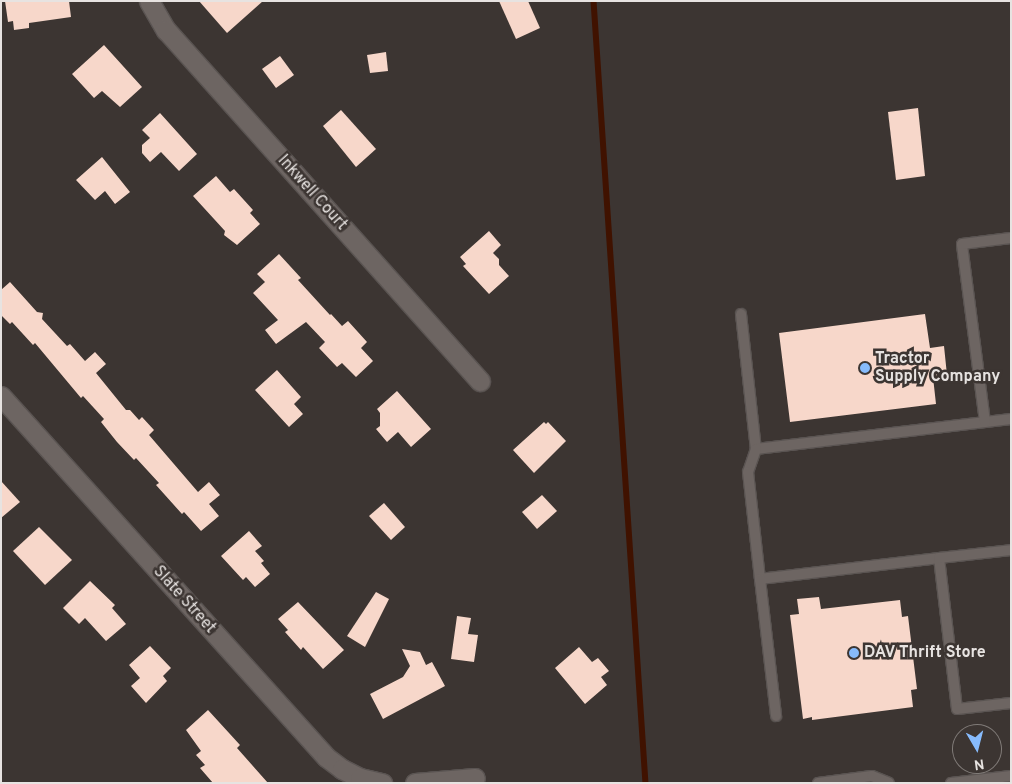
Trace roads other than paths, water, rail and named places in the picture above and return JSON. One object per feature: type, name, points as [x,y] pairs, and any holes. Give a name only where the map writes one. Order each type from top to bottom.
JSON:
[{"type":"street","name":"Inkwell Court","points":[[149,1],[166,30],[480,381]]},
{"type":"street","name":"Slate Street","points":[[1,396],[326,757],[342,769],[360,778],[382,783]]},
{"type":"street","points":[[415,783],[475,778]]},
{"type":"lane","points":[[985,422],[962,244],[1011,238]]},
{"type":"lane","points":[[741,314],[756,449],[748,472],[776,716]]},
{"type":"lane","points":[[756,449],[1011,419]]},
{"type":"lane","points":[[760,579],[1011,550]]},
{"type":"lane","points":[[939,558],[956,709],[1011,703]]},
{"type":"lane","points":[[818,783],[872,776],[889,783]]},
{"type":"lane","points":[[951,783],[1011,776]]},
{"type":"waterway","points":[[594,1],[646,783]]},
{"type":"place","name":"Tractor Supply Company","points":[[865,368]]},
{"type":"place","name":"DAV Thrift Store","points":[[854,653]]}]
